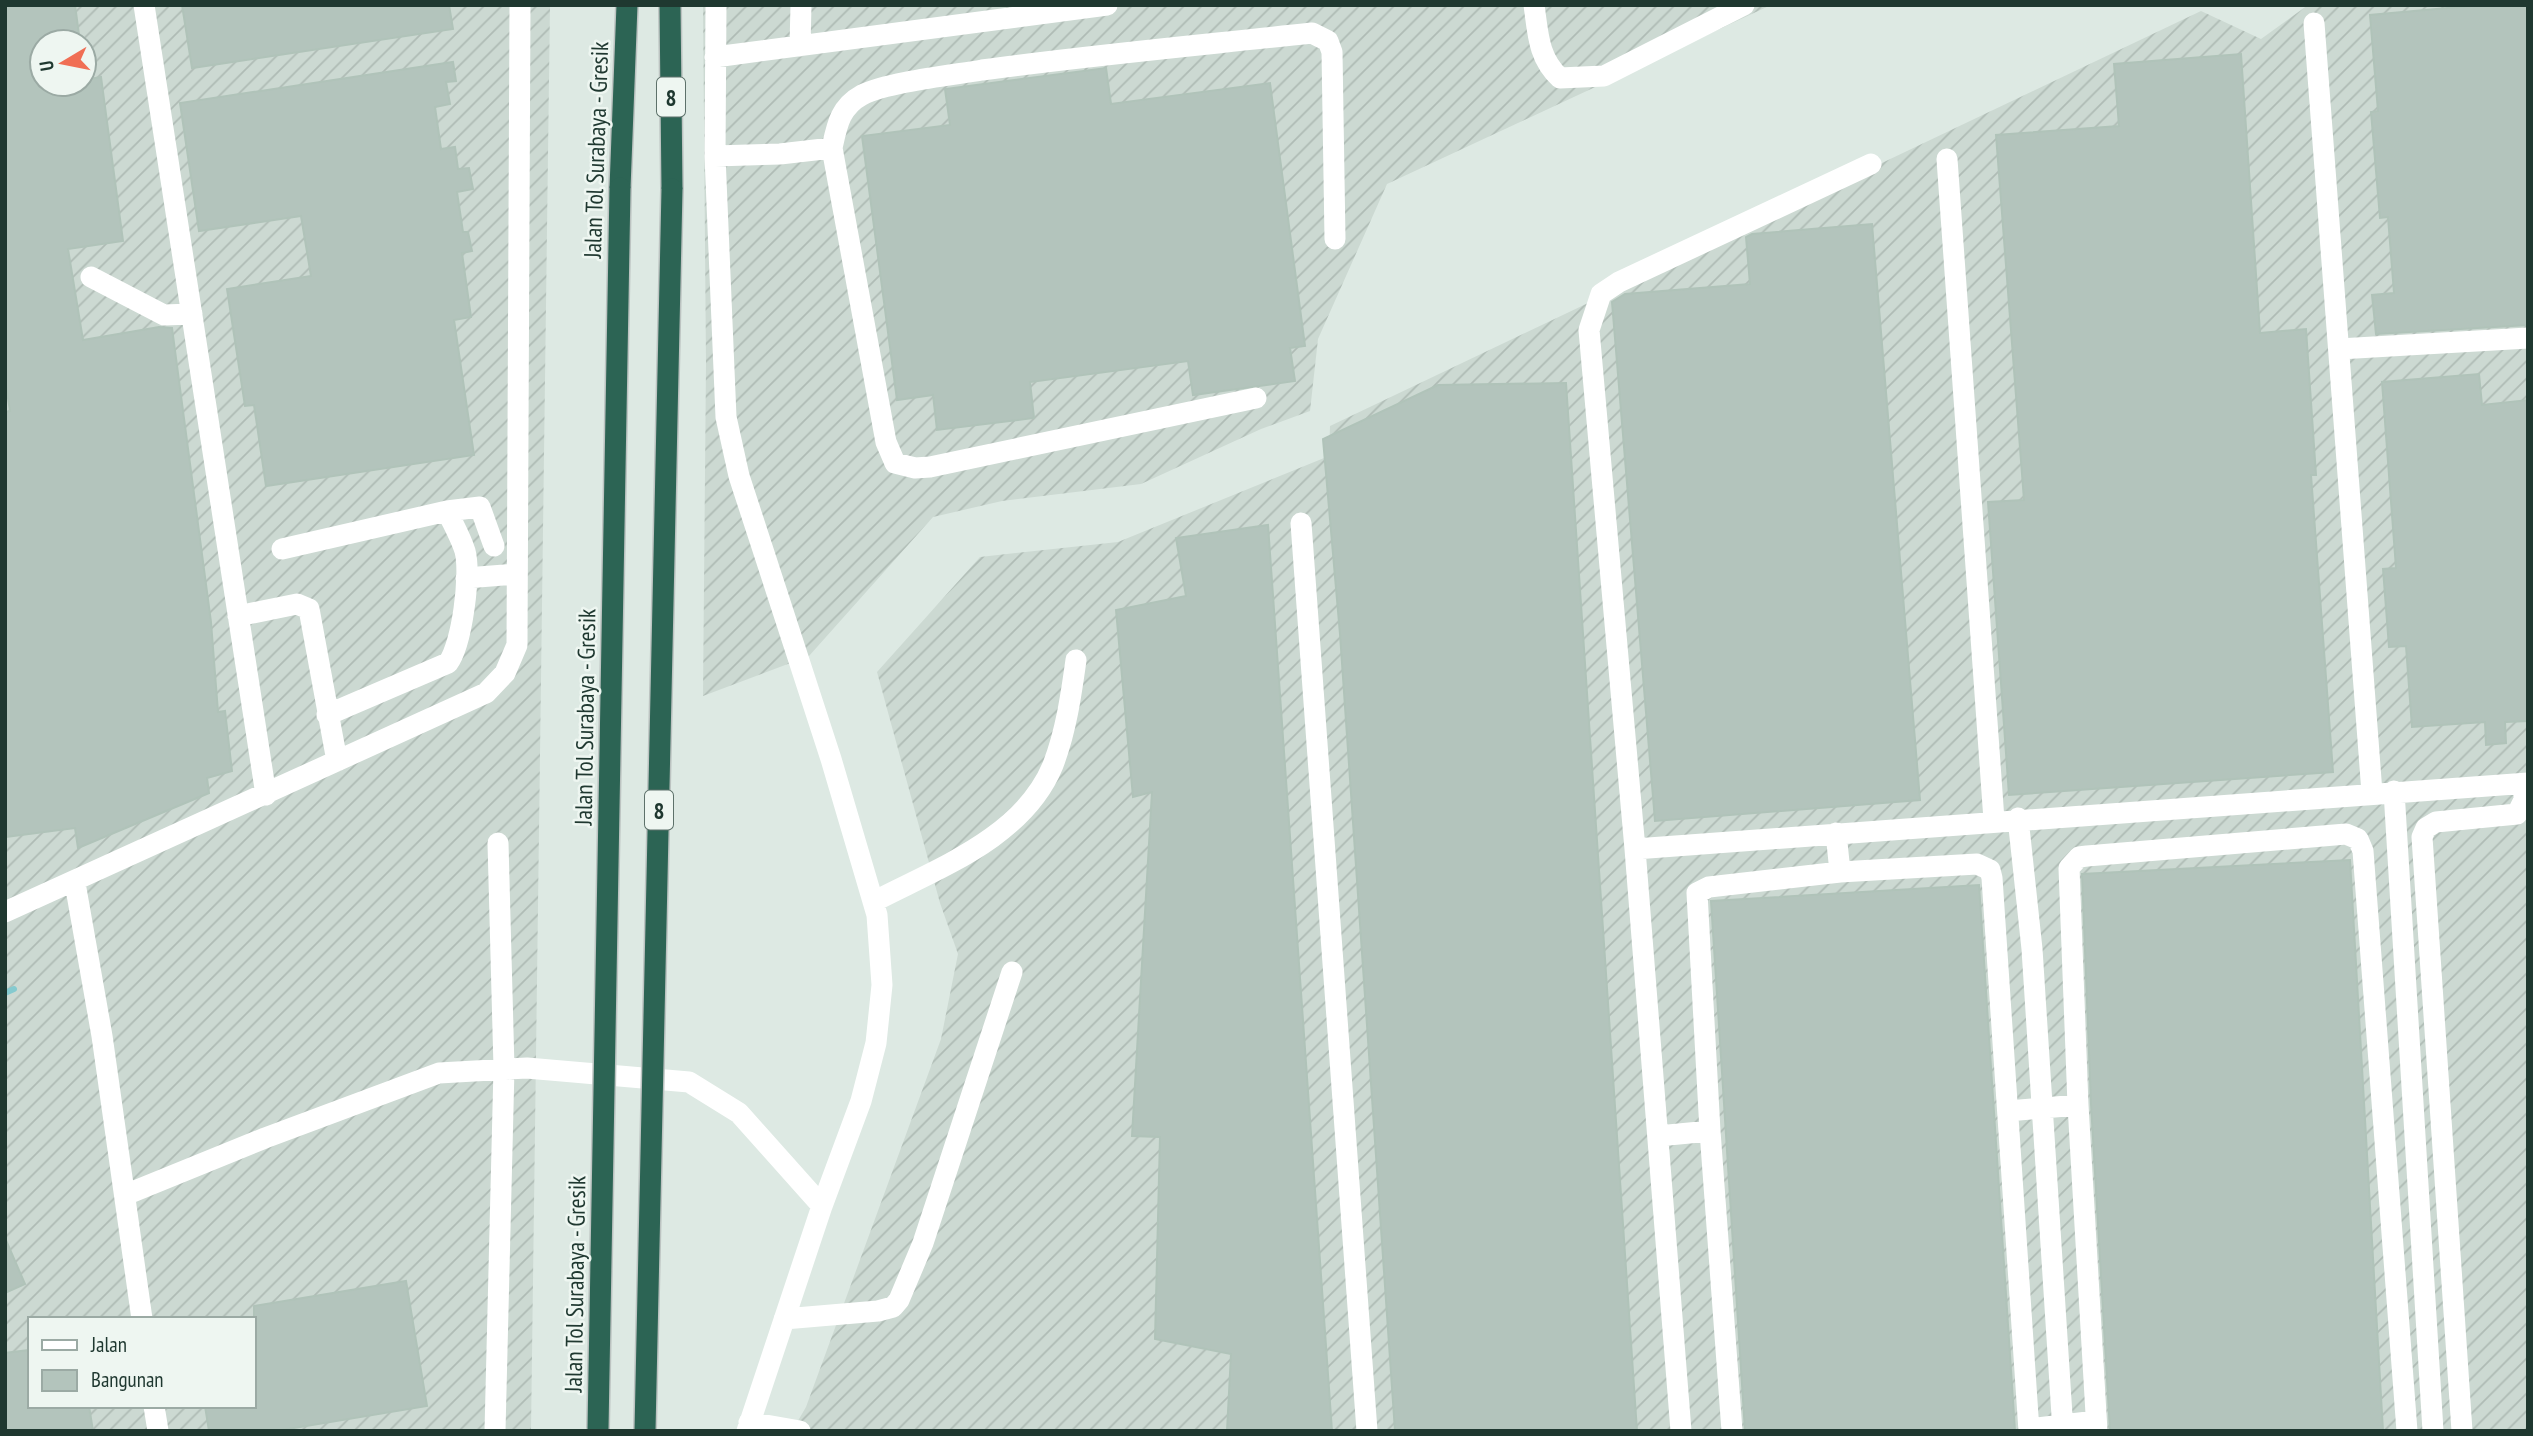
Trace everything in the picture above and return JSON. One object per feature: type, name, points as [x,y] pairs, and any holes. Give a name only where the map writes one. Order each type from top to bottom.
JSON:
[{"type":"highway","name":"Jalan Tol Surabaya - Gresik","points":[[598,1430],[621,188],[627,5]]},
{"type":"highway","name":"8","points":[[645,1431],[672,189],[670,5]]},
{"type":"street","points":[[144,5],[266,794]]},
{"type":"street","points":[[716,5],[715,156],[726,417],[739,476],[831,759],[873,902],[880,939],[882,985],[876,1043],[861,1101],[822,1206],[748,1426],[800,1431]]},
{"type":"street","points":[[800,46],[801,5]]},
{"type":"street","points":[[716,57],[1107,5]]},
{"type":"street","points":[[1534,5],[1539,43],[1547,66],[1560,78],[1604,76],[1744,5]]},
{"type":"street","points":[[5,912],[75,883],[486,692],[505,673],[517,645],[516,7]]},
{"type":"street","points":[[2314,23],[2372,793]]},
{"type":"street","points":[[1256,398],[930,467],[915,468],[895,463],[886,442],[832,148],[838,120],[846,106],[864,94],[934,77],[1055,60],[1312,33],[1328,41],[1332,52],[1335,239]]},
{"type":"street","points":[[715,156],[780,155],[832,148]]},
{"type":"street","points":[[1947,159],[1994,820]]},
{"type":"street","points":[[1681,1431],[1635,849],[1589,330],[1596,302],[1601,294],[1619,282],[1871,164]]},
{"type":"street","points":[[91,277],[164,315],[192,314]]},
{"type":"street","points":[[2339,349],[2528,338]]},
{"type":"street","points":[[282,549],[480,507],[494,546]]},
{"type":"street","points":[[327,715],[448,663],[457,644],[466,578],[465,551],[447,512]]},
{"type":"street","points":[[1301,523],[1367,1431]]},
{"type":"street","points":[[465,551],[516,542]]},
{"type":"street","points":[[466,578],[517,573]]},
{"type":"street","points":[[238,616],[297,604],[309,609],[337,761]]},
{"type":"street","points":[[873,902],[984,843],[1034,797],[1052,767],[1066,724],[1076,660]]},
{"type":"street","points":[[1635,849],[2018,818],[2526,784],[2524,800],[2517,814],[2436,822],[2424,832],[2462,1431]]},
{"type":"street","points":[[2394,791],[2432,1431]]},
{"type":"street","points":[[2215,805],[2222,843]]},
{"type":"street","points":[[2018,818],[2032,948],[2063,1429]]},
{"type":"street","points":[[1836,833],[1840,872]]},
{"type":"street","points":[[1732,1431],[1710,1131],[1697,893],[1709,887],[1840,872],[1977,864],[1990,870],[2029,1430],[2097,1426],[2078,1105],[2068,875],[2072,862],[2087,856],[2346,834],[2354,835],[2362,843],[2407,1431]]},
{"type":"street","points":[[495,1431],[503,1068],[498,843]]},
{"type":"street","points":[[75,883],[83,916],[102,1036],[142,1317]]},
{"type":"street","points":[[784,1319],[878,1311],[892,1307],[899,1300],[923,1243],[1012,972]]},
{"type":"street","points":[[125,1195],[265,1138],[439,1073],[503,1068],[689,1082],[739,1113],[822,1206]]},
{"type":"street","points":[[2381,1073],[2437,1070]]},
{"type":"street","points":[[2008,1111],[2078,1105]]},
{"type":"street","points":[[1658,1136],[1710,1131]]},
{"type":"street","points":[[2404,1394],[2458,1389]]},
{"type":"street","points":[[154,1408],[158,1431]]},
{"type":"shaded area","points":[[5,5],[550,5],[531,1431],[5,1431]]},
{"type":"shaded area","points":[[703,5],[1771,5],[1387,184],[1318,339],[1310,411],[1261,429],[1141,484],[1002,501],[933,517],[809,656],[703,696],[706,364]]},
{"type":"shaded area","points":[[2308,5],[2528,5],[2528,1431],[792,1431],[806,1407],[941,1039],[958,954],[940,903],[877,672],[980,557],[1118,542],[1329,456],[1330,426],[2201,11],[2261,39]]},
{"type":"building","points":[[5,5],[75,5],[78,28],[28,28],[28,98],[98,98],[98,78],[101,77],[123,241],[68,249],[83,340],[159,327],[172,328],[211,622],[218,712],[225,711],[232,771],[207,778],[209,793],[78,848],[75,828],[5,837],[5,412],[10,411],[5,379]]},
{"type":"building","points":[[182,5],[449,5],[453,29],[192,68]]},
{"type":"building","points":[[2481,5],[2528,5],[2528,325],[2376,334],[2372,295],[2394,293],[2388,217],[2380,218],[2371,112],[2378,111],[2370,15]]},
{"type":"building","points":[[2241,54],[2260,333],[2306,329],[2316,475],[2311,475],[2333,772],[2009,795],[1988,502],[2024,500],[1996,135],[2119,126],[2114,64]]},
{"type":"building","points":[[453,62],[456,81],[446,82],[450,104],[435,107],[441,149],[455,147],[458,169],[469,168],[473,189],[457,192],[463,232],[468,232],[472,251],[462,253],[471,317],[454,320],[474,455],[266,486],[254,405],[245,406],[227,289],[311,276],[301,216],[199,231],[180,103]]},
{"type":"building","points":[[1106,68],[1111,104],[1270,83],[1305,346],[1290,348],[1295,381],[1193,395],[1188,361],[1030,382],[1034,418],[937,430],[933,395],[897,400],[862,136],[950,125],[945,89]]},
{"type":"building","points":[[1872,224],[1920,800],[1655,821],[1612,302],[1625,294],[1750,284],[1746,237],[1752,234]]},
{"type":"building","points":[[2479,374],[2482,405],[2528,400],[2528,721],[2505,722],[2506,743],[2486,745],[2485,722],[2412,727],[2406,646],[2389,647],[2383,569],[2396,568],[2382,382]]},
{"type":"building","points":[[1566,383],[1637,1431],[1395,1431],[1340,634],[1323,439],[1438,385]]},
{"type":"building","points":[[1268,525],[1332,1431],[1227,1431],[1231,1354],[1155,1339],[1160,1137],[1132,1136],[1152,792],[1133,797],[1116,610],[1186,596],[1176,538]]},
{"type":"building","points":[[2350,860],[2383,1431],[2110,1431],[2091,1104],[2082,874]]},
{"type":"building","points":[[1979,885],[2015,1431],[1745,1431],[1711,901]]},
{"type":"building","points":[[5,1238],[25,1284],[5,1293]]},
{"type":"building","points":[[406,1281],[427,1406],[276,1431],[209,1431],[205,1408],[256,1408],[254,1306]]},
{"type":"building","points":[[28,1350],[28,1408],[89,1408],[93,1431],[5,1431],[5,1353]]},
{"type":"waterway","points":[[5,993],[14,989]]}]
